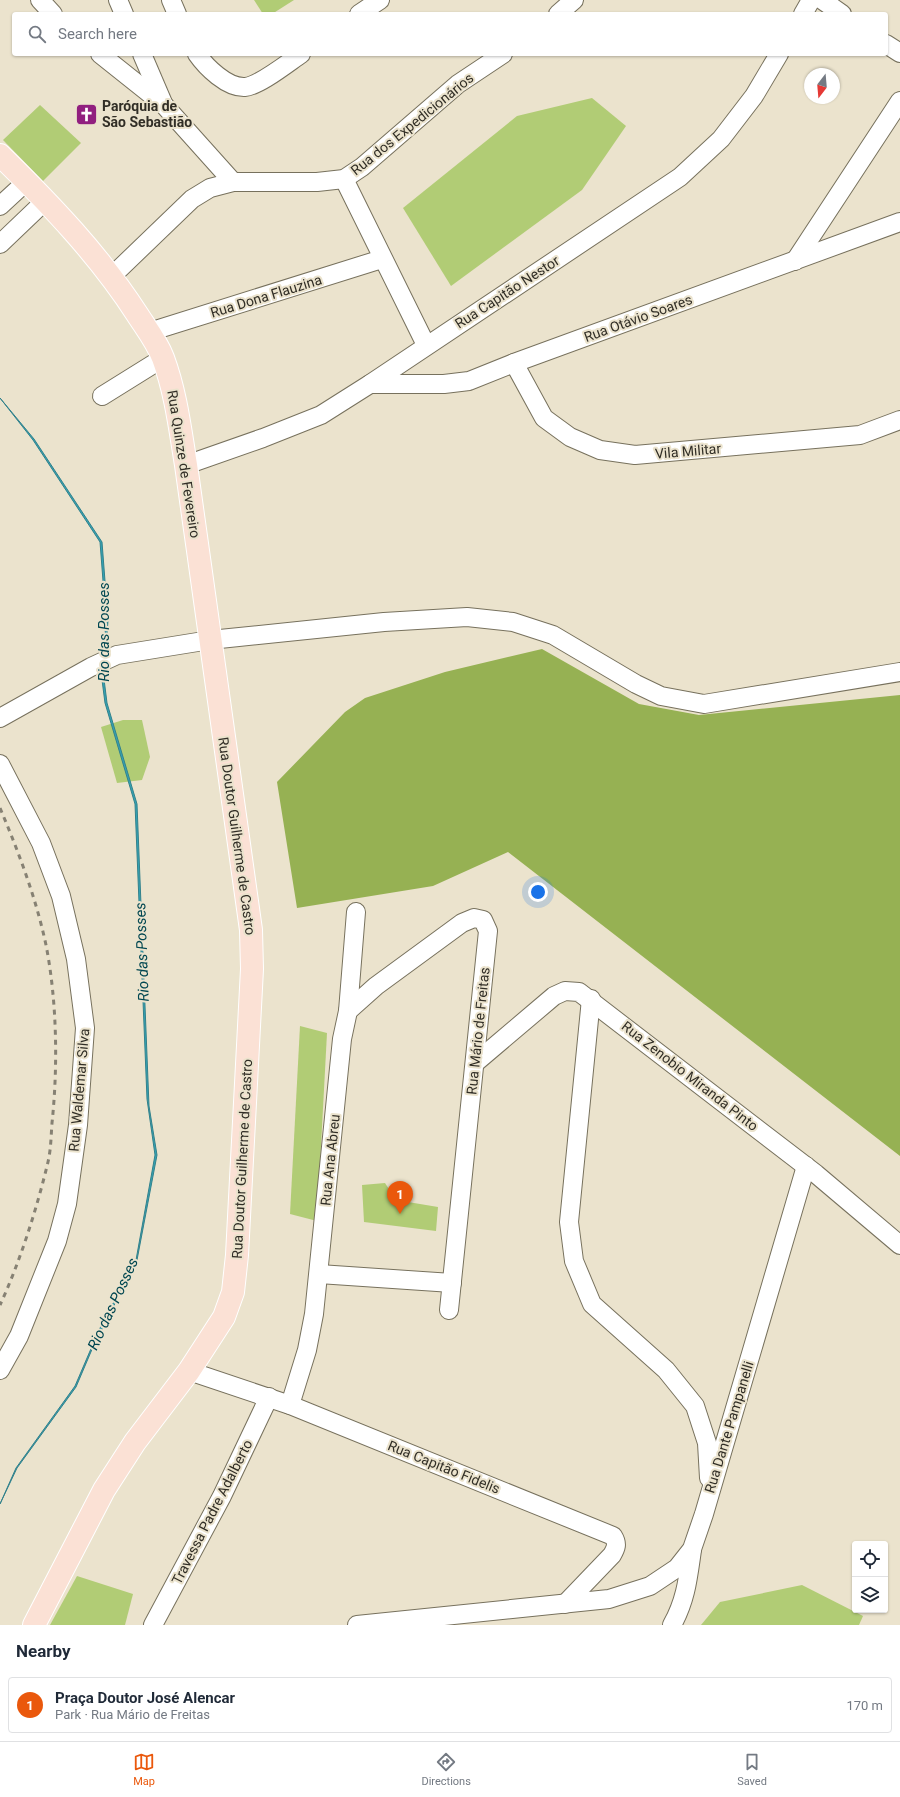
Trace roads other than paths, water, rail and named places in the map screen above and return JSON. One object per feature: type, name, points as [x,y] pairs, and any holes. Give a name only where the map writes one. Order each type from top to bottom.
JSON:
[{"type":"main road","name":"Rua Quinze de Fevereiro","points":[[0,155],[27,181],[112,276],[149,332],[163,358],[176,402],[210,640]]},
{"type":"main road","name":"Rua Doutor Guilherme de Castro","points":[[34,1625],[104,1490],[135,1442],[189,1371],[224,1317],[233,1292],[237,1255],[252,969],[251,930],[210,640]]},
{"type":"street","points":[[40,0],[51,12]]},
{"type":"street","points":[[118,0],[123,12]]},
{"type":"street","points":[[171,0],[176,12]]},
{"type":"street","points":[[362,12],[380,0]]},
{"type":"street","points":[[560,12],[574,0]]},
{"type":"street","points":[[804,12],[812,0]]},
{"type":"street","points":[[822,0],[839,12]]},
{"type":"street","points":[[888,45],[900,53]]},
{"type":"street","points":[[103,56],[164,105],[232,182]]},
{"type":"street","points":[[143,56],[164,105]]},
{"type":"street","points":[[199,56],[221,80],[244,87],[268,78],[299,56]]},
{"type":"street","name":"Rua dos Expedicionários","points":[[112,276],[192,199],[210,188],[232,182],[318,182],[344,179],[362,167],[458,84],[500,56]]},
{"type":"street","name":"Rua Capitão Nestor","points":[[186,465],[263,438],[321,415],[370,384],[426,345],[680,177],[720,139],[754,96],[778,56]]},
{"type":"street","points":[[795,261],[900,101]]},
{"type":"street","points":[[344,179],[382,259],[426,345]]},
{"type":"street","points":[[0,206],[27,181]]},
{"type":"street","points":[[0,244],[45,201]]},
{"type":"street","name":"Rua Otávio Soares","points":[[370,384],[444,384],[469,382],[514,363],[900,222]]},
{"type":"street","name":"Rua Dona Flauzina","points":[[149,332],[382,259]]},
{"type":"street","points":[[102,396],[163,358]]},
{"type":"street","name":"Vila Militar","points":[[514,363],[544,418],[570,437],[600,450],[635,456],[860,435],[900,420]]},
{"type":"street","points":[[0,718],[91,667],[117,655],[210,640],[384,622],[467,617],[513,622],[553,635],[636,684],[661,696],[704,704],[900,672]]},
{"type":"street","name":"Rua Waldemar Silva","points":[[0,764],[41,843],[61,896],[76,959],[85,1028],[78,1125],[67,1204],[57,1241],[22,1329],[0,1370]]},
{"type":"street","name":"Rua Ana Abreu","points":[[290,1405],[306,1350],[314,1314],[342,1039],[348,1011],[356,912]]},
{"type":"street","name":"Rua Mário de Freitas","points":[[348,1011],[376,986],[462,923],[474,918],[483,920],[488,931],[449,1310]]},
{"type":"street","name":"Rua Zenobio Miranda Pinto","points":[[475,1062],[554,996],[565,991],[579,992],[591,999],[806,1166],[900,1245]]},
{"type":"street","points":[[591,999],[569,1222],[574,1261],[592,1304],[666,1370],[695,1406],[707,1443],[710,1488]]},
{"type":"street","name":"Rua Dante Pampanelli","points":[[357,1625],[609,1599],[650,1586],[677,1568],[692,1549],[806,1166]]},
{"type":"street","points":[[319,1274],[452,1283]]},
{"type":"street","name":"Rua Capitão Fidelis","points":[[189,1371],[290,1405],[613,1536],[617,1546],[612,1555],[565,1604]]},
{"type":"street","name":"Travessa Padre Adalberto","points":[[153,1625],[222,1496],[269,1397]]},
{"type":"street","points":[[672,1625],[682,1608],[688,1581],[692,1549]]},
{"type":"water","name":"Rio das Posses","points":[[0,398],[34,439],[102,542],[108,620],[104,679],[107,703],[137,804],[149,1106],[157,1155],[137,1260],[93,1347],[76,1387],[17,1468],[0,1504],[16,1468],[75,1386],[99,1330],[136,1260],[155,1155],[147,1099],[135,804],[105,703],[102,680],[106,620],[100,542],[33,440]]},
{"type":"railway","points":[[0,808],[14,842],[42,927],[50,966],[56,1056],[54,1101],[48,1162],[39,1198],[27,1235],[0,1305]]},
{"type":"place","name":"Paróquia de São Sebastião","points":[[87,114]]},
{"type":"place","name":"Praça Doutor José Alencar","points":[[400,1214]]}]
